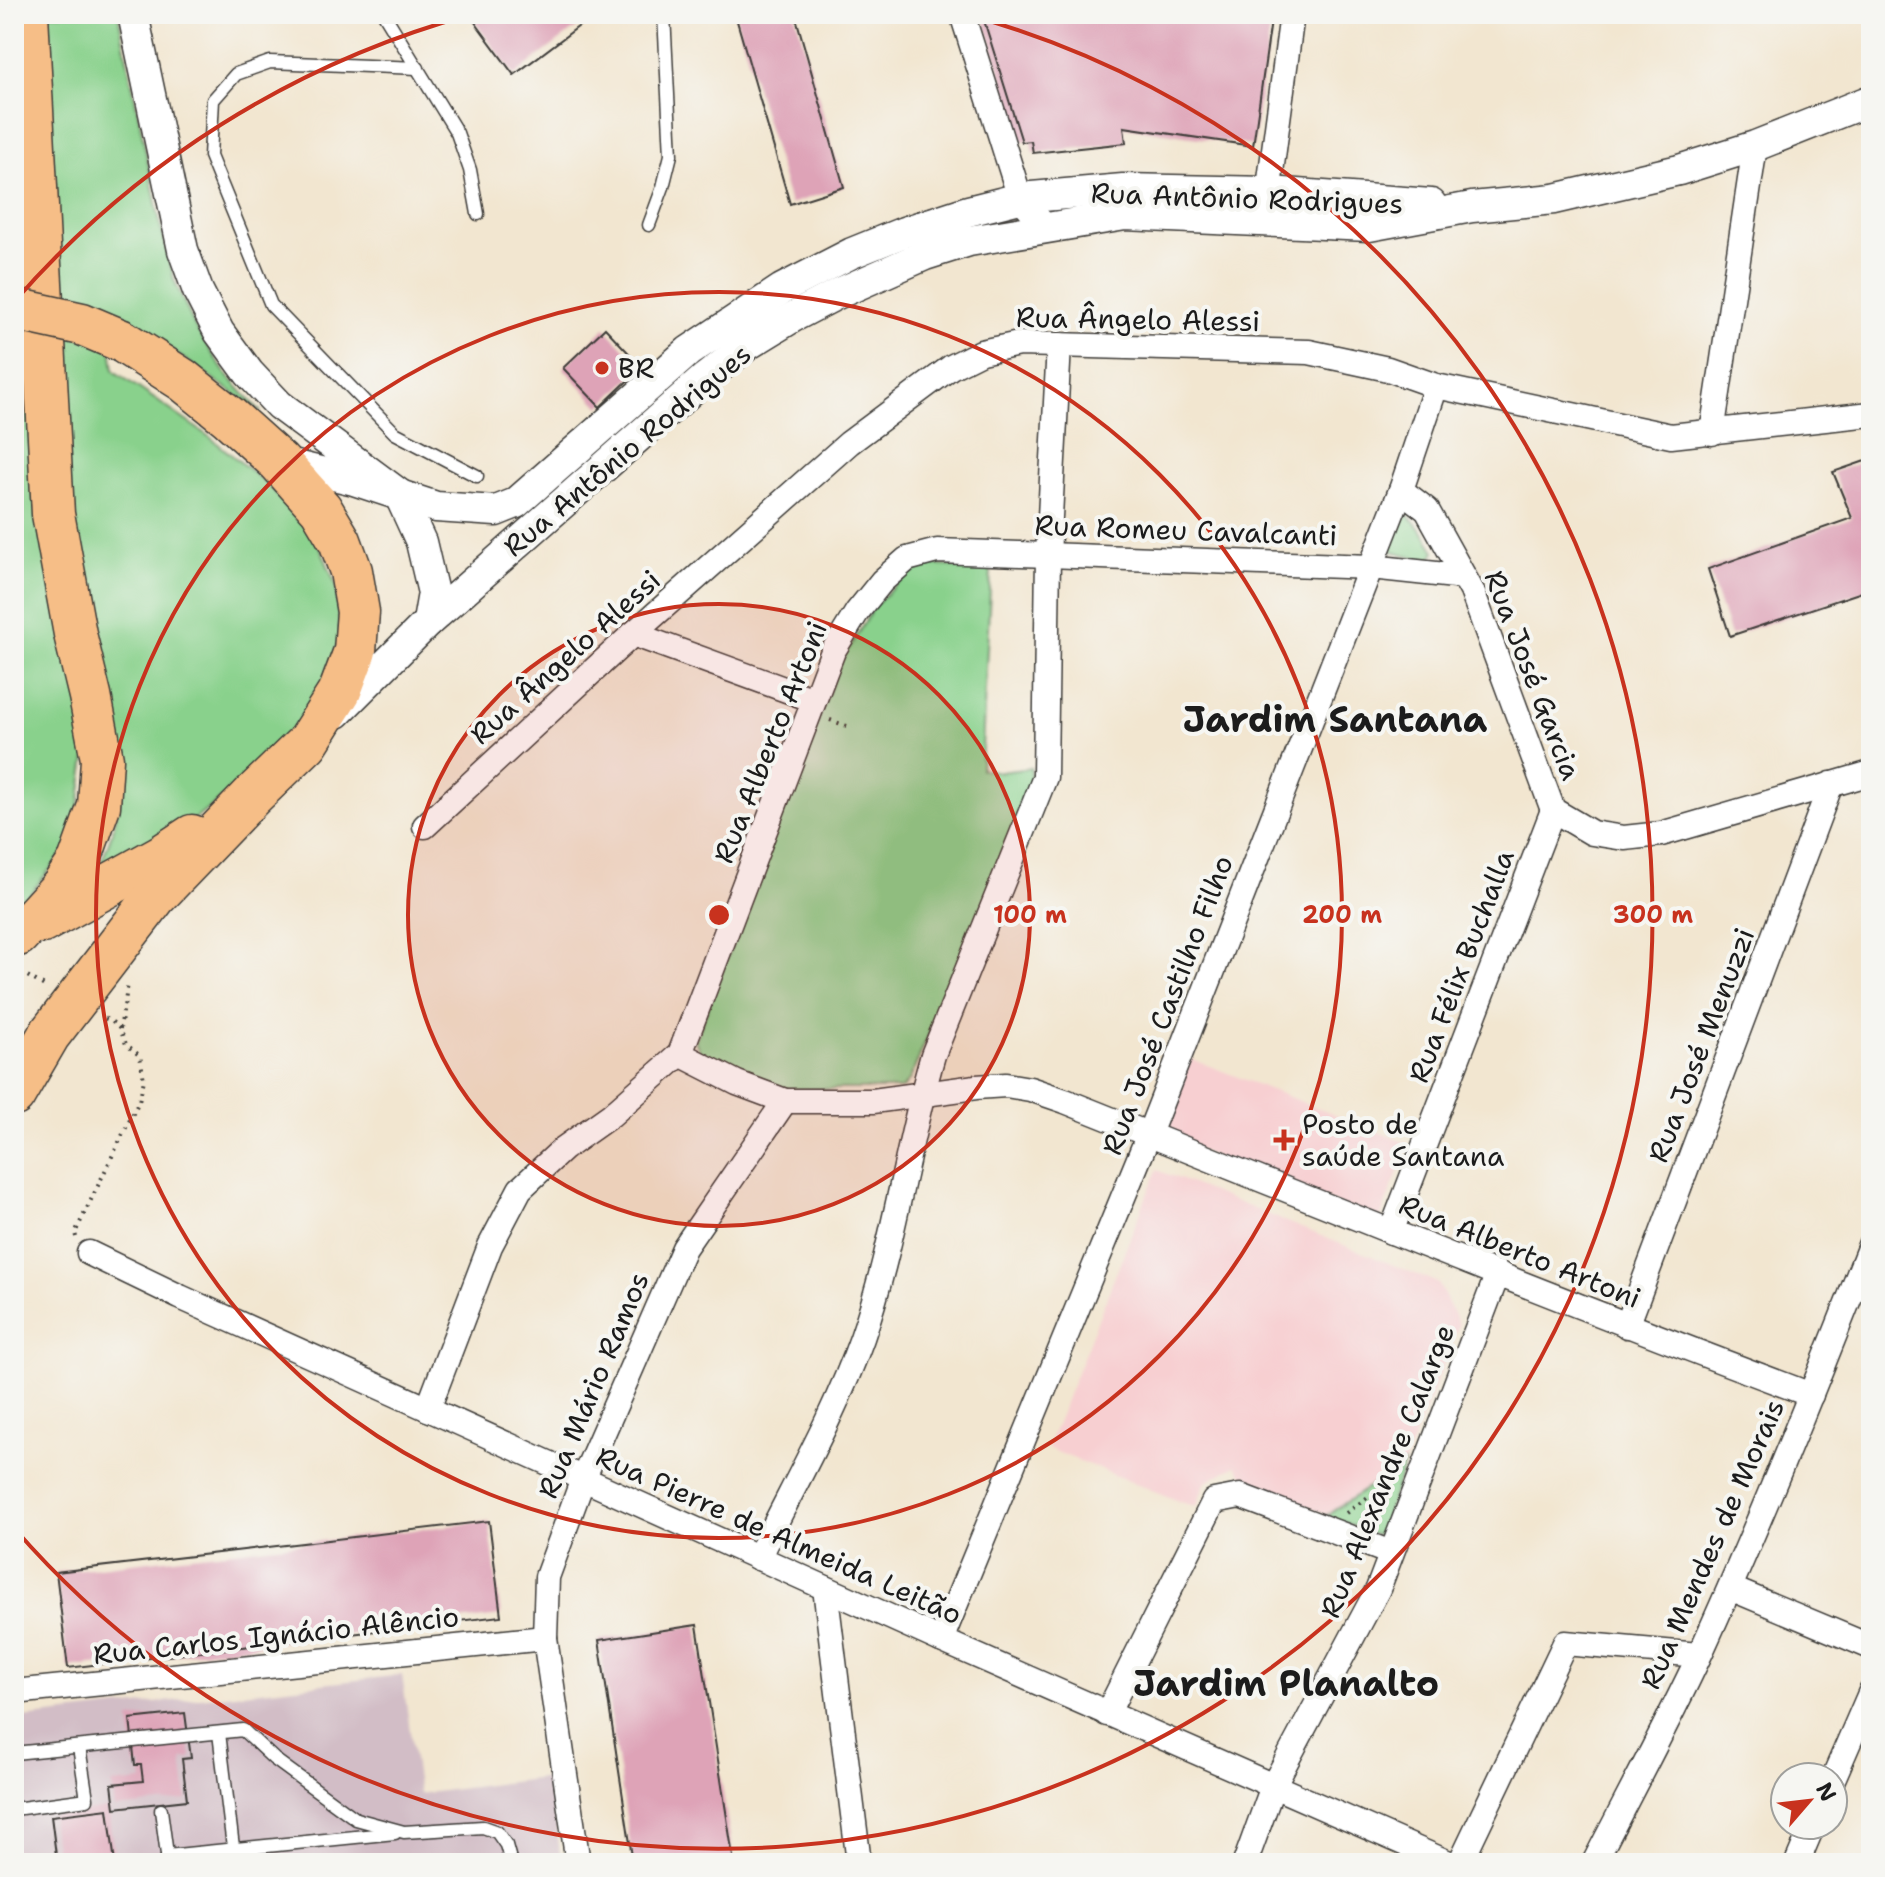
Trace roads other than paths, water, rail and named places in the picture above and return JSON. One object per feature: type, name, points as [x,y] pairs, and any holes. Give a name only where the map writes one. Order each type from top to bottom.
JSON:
[{"type":"highway","points":[[15,947],[79,862],[99,806],[102,759],[53,514],[27,14]]},
{"type":"highway","points":[[14,309],[82,324],[122,341],[183,380],[229,417],[279,462],[321,509],[340,541],[351,571],[358,612],[355,651],[340,691],[307,743],[155,897],[49,1035],[14,1095]]},
{"type":"highway","points":[[15,947],[253,795]]},
{"type":"street","points":[[133,14],[183,250],[198,291],[219,332],[249,373],[279,405],[399,494],[421,542],[433,593],[428,622]]},
{"type":"street","points":[[962,14],[1020,198],[1046,227]]},
{"type":"street","points":[[1267,207],[1292,14]]},
{"type":"street","name":"Rua Antônio Rodrigues","points":[[279,462],[354,480],[436,507],[496,511],[516,503],[689,351],[782,289],[852,253],[968,211],[1020,198],[1267,207],[1472,207],[1554,199],[1679,170],[1755,146],[1871,100]]},
{"type":"street","points":[[1712,433],[1755,146]]},
{"type":"street","name":"Rua Antônio Rodrigues","points":[[307,743],[428,622],[705,378],[749,344],[837,294],[925,255],[969,241],[1046,227],[1124,202]]},
{"type":"street","name":"Rua Ângelo Alessi","points":[[425,826],[633,634],[849,443],[951,367],[981,352],[1019,344],[1309,352],[1388,369],[1436,386],[1671,436],[1871,414]]},
{"type":"street","points":[[758,1558],[838,1398],[862,1336],[884,1260],[933,1055],[1045,777],[1048,555],[1059,345]]},
{"type":"street","name":"Rua José Castilho Filho","points":[[941,1640],[1149,1134],[1401,490],[1436,386]]},
{"type":"street","name":"Rua José Garcia","points":[[1401,490],[1427,510],[1472,591],[1553,810],[1592,833],[1624,838],[1661,834],[1871,773]]},
{"type":"street","name":"Rua Romeu Cavalcanti","points":[[907,559],[937,551],[1371,567],[1464,577]]},
{"type":"street","name":"Rua Alberto Artoni","points":[[907,559],[882,581],[857,612],[833,651],[680,1054],[737,1083],[785,1101],[873,1101],[1006,1085],[1030,1089],[1627,1326],[1811,1395]]},
{"type":"street","points":[[633,634],[814,700]]},
{"type":"street","name":"Rua José Menuzzi","points":[[1627,1326],[1831,784]]},
{"type":"street","name":"Rua Félix Buchalla","points":[[1391,1232],[1553,810]]},
{"type":"street","points":[[428,1409],[490,1246],[520,1189],[563,1149],[611,1115],[680,1054]]},
{"type":"street","name":"Rua Mário Ramos","points":[[578,1863],[545,1638],[547,1577],[583,1479],[684,1248],[785,1101]]},
{"type":"street","name":"Rua Mendes de Morais","points":[[1594,1863],[1699,1655],[1811,1395],[1861,1300],[1871,1243]]},
{"type":"street","name":"Rua Pierre de Almeida Leitão","points":[[89,1253],[758,1558],[1449,1863]]},
{"type":"street","name":"Rua Alexandre Calarge","points":[[1245,1863],[1273,1786],[1378,1589],[1498,1273]]},
{"type":"street","points":[[1107,1714],[1214,1501],[1240,1496],[1391,1553]]},
{"type":"street","points":[[825,1588],[859,1863]]},
{"type":"street","points":[[1730,1588],[1871,1647]]},
{"type":"street","name":"Rua Carlos Ignácio Alêncio","points":[[14,1692],[545,1638]]},
{"type":"street","points":[[1460,1863],[1565,1643],[1699,1655]]},
{"type":"street","points":[[1841,1761],[1871,1691]]},
{"type":"street","points":[[1797,1863],[1806,1841]]},
{"type":"lane","points":[[384,14],[457,133],[470,170],[478,214]]},
{"type":"lane","points":[[649,225],[671,155],[664,14]]},
{"type":"lane","points":[[418,68],[270,62],[236,74],[213,100],[210,156],[271,305],[395,433],[477,476]]},
{"type":"lane","points":[[14,1753],[243,1730],[274,1759],[356,1819],[404,1832]]},
{"type":"lane","points":[[219,1733],[235,1863]]},
{"type":"lane","points":[[14,1809],[87,1799],[79,1747]]},
{"type":"lane","points":[[161,1810],[168,1859],[233,1849],[483,1827],[497,1832],[506,1845],[511,1863]]},
{"type":"place","name":"BR","points":[[602,368]]},
{"type":"place","name":"Posto de saúde Santana","points":[[1284,1140]]},
{"type":"district","name":"Jardim Santana","points":[[1335,719]]},
{"type":"district","name":"Jardim Planalto","points":[[1286,1683]]}]
